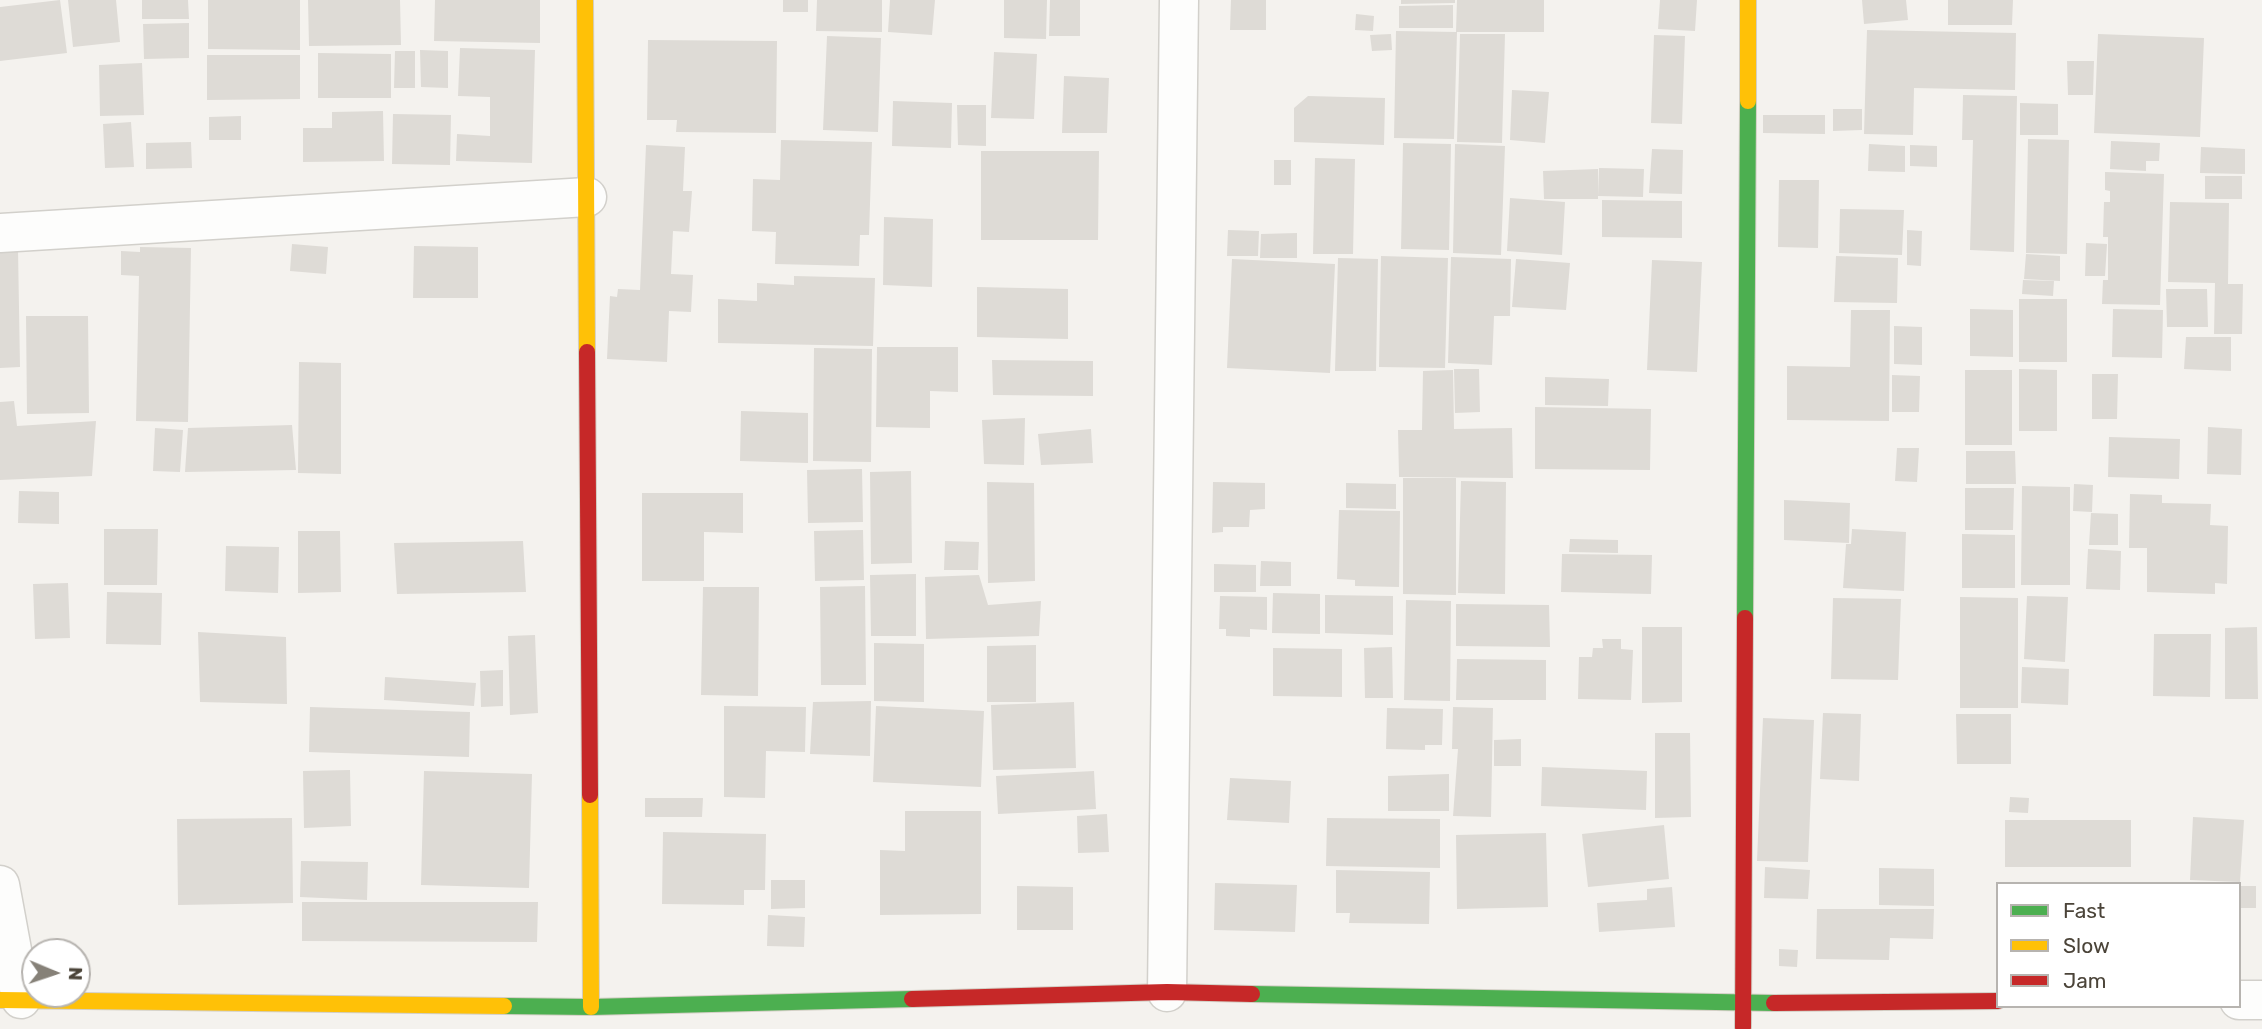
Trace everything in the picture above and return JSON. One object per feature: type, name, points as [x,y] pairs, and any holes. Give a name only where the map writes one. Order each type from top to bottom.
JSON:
[{"type":"street","points":[[585,0],[592,1007]]},
{"type":"street","points":[[1167,992],[1179,0]]},
{"type":"street","points":[[1743,1029],[1748,0]]},
{"type":"street","points":[[0,233],[587,197]]},
{"type":"street","points":[[0,886],[10,999],[592,1007],[1167,992],[1745,1003],[1996,1001]]},
{"type":"street","points":[[2241,1000],[2262,1000]]},
{"type":"building","points":[[60,0],[67,53],[0,61],[0,7]]},
{"type":"building","points":[[68,0],[116,0],[120,42],[73,47]]},
{"type":"building","points":[[142,0],[188,0],[189,19],[142,19]]},
{"type":"building","points":[[208,0],[300,0],[300,50],[208,49]]},
{"type":"building","points":[[308,0],[400,0],[401,45],[309,46]]},
{"type":"building","points":[[435,0],[540,0],[540,43],[434,41]]},
{"type":"building","points":[[783,0],[808,0],[808,12],[783,12]]},
{"type":"building","points":[[817,0],[882,0],[882,32],[816,31]]},
{"type":"building","points":[[890,0],[935,0],[932,35],[888,32]]},
{"type":"building","points":[[1004,0],[1047,0],[1046,39],[1004,38]]},
{"type":"building","points":[[1050,0],[1080,0],[1080,36],[1049,36]]},
{"type":"building","points":[[1231,0],[1266,0],[1266,30],[1230,30]]},
{"type":"building","points":[[1401,0],[1455,0],[1455,3],[1401,4]]},
{"type":"building","points":[[1457,0],[1544,0],[1544,32],[1456,32]]},
{"type":"building","points":[[1660,0],[1697,0],[1695,31],[1658,29]]},
{"type":"building","points":[[1862,0],[1906,0],[1908,20],[1864,24]]},
{"type":"building","points":[[1948,0],[2013,0],[2012,25],[1948,25]]},
{"type":"building","points":[[1453,5],[1453,28],[1399,28],[1399,6]]},
{"type":"building","points":[[1356,14],[1374,16],[1373,31],[1355,30]]},
{"type":"building","points":[[189,23],[189,58],[144,59],[143,24]]},
{"type":"building","points":[[1867,30],[2016,33],[2015,90],[1914,88],[1913,135],[1864,134]]},
{"type":"building","points":[[1396,31],[1457,32],[1454,139],[1394,138]]},
{"type":"building","points":[[1391,34],[1392,50],[1372,51],[1370,35]]},
{"type":"building","points":[[1460,34],[1505,34],[1502,143],[1457,142]]},
{"type":"building","points":[[2098,34],[2204,38],[2200,137],[2094,133]]},
{"type":"building","points":[[1654,35],[1685,36],[1682,124],[1651,123]]},
{"type":"building","points":[[827,36],[881,38],[878,132],[823,130]]},
{"type":"building","points":[[648,40],[777,41],[776,133],[676,132],[677,120],[647,120]]},
{"type":"building","points":[[460,48],[535,50],[532,163],[456,161],[457,134],[490,136],[490,97],[458,96]]},
{"type":"building","points":[[420,50],[448,51],[448,88],[421,87]]},
{"type":"building","points":[[395,51],[415,51],[415,88],[394,88]]},
{"type":"building","points":[[994,52],[1037,54],[1034,119],[991,118]]},
{"type":"building","points":[[318,53],[391,54],[391,98],[318,98]]},
{"type":"building","points":[[207,55],[300,55],[300,99],[207,100]]},
{"type":"building","points":[[2067,61],[2094,61],[2093,95],[2068,95]]},
{"type":"building","points":[[142,63],[144,115],[100,116],[99,65]]},
{"type":"building","points":[[1064,76],[1109,78],[1107,133],[1062,133]]},
{"type":"building","points":[[1512,90],[1549,92],[1545,143],[1510,140]]},
{"type":"building","points":[[1963,95],[2017,96],[2014,252],[1970,250],[1973,140],[1962,140]]},
{"type":"building","points":[[1308,96],[1385,98],[1384,145],[1294,142],[1294,108]]},
{"type":"building","points":[[893,101],[952,103],[951,148],[892,146]]},
{"type":"building","points":[[2020,103],[2058,104],[2058,135],[2020,135]]},
{"type":"building","points":[[957,105],[986,105],[986,146],[958,145]]},
{"type":"building","points":[[1833,109],[1862,109],[1862,130],[1833,131]]},
{"type":"building","points":[[383,111],[384,161],[303,162],[303,128],[332,128],[332,112]]},
{"type":"building","points":[[393,114],[451,115],[450,165],[392,164]]},
{"type":"building","points":[[1763,115],[1825,115],[1825,134],[1763,133]]},
{"type":"building","points":[[241,116],[241,140],[209,140],[209,117]]},
{"type":"building","points":[[131,122],[134,167],[105,168],[103,124]]},
{"type":"building","points":[[2028,139],[2069,140],[2067,254],[2026,253]]},
{"type":"building","points":[[781,140],[872,142],[869,235],[860,235],[859,266],[775,264],[776,232],[752,231],[753,179],[780,180]]},
{"type":"building","points":[[2111,141],[2160,143],[2159,161],[2146,161],[2146,171],[2110,169]]},
{"type":"building","points":[[191,142],[192,168],[146,169],[146,143]]},
{"type":"building","points":[[1403,143],[1451,144],[1449,250],[1401,249]]},
{"type":"building","points":[[1455,144],[1505,146],[1501,255],[1453,253]]},
{"type":"building","points":[[1869,144],[1905,146],[1905,172],[1868,171]]},
{"type":"building","points":[[646,145],[685,147],[683,191],[692,191],[689,232],[673,231],[671,274],[693,275],[691,312],[669,311],[667,362],[607,359],[610,296],[617,297],[618,289],[640,290]]},
{"type":"building","points":[[1910,145],[1937,146],[1937,167],[1910,166]]},
{"type":"building","points":[[2201,147],[2245,149],[2245,174],[2200,173]]},
{"type":"building","points":[[1652,149],[1683,150],[1682,194],[1649,193]]},
{"type":"building","points":[[981,151],[1099,151],[1098,240],[981,240]]},
{"type":"building","points":[[1315,158],[1355,159],[1353,254],[1313,254]]},
{"type":"building","points":[[1274,160],[1291,160],[1291,185],[1274,185]]},
{"type":"building","points":[[1599,168],[1644,169],[1643,197],[1598,196]]},
{"type":"building","points":[[1598,169],[1598,199],[1544,199],[1543,171]]},
{"type":"building","points":[[2105,172],[2164,174],[2160,305],[2102,304],[2103,280],[2108,280],[2108,237],[2103,237],[2104,202],[2110,202],[2110,191],[2105,190]]},
{"type":"building","points":[[2205,176],[2242,176],[2242,199],[2205,199]]},
{"type":"building","points":[[1779,180],[1819,180],[1818,248],[1778,247]]},
{"type":"building","points":[[1510,198],[1565,202],[1562,255],[1507,251]]},
{"type":"building","points":[[1602,200],[1682,201],[1682,238],[1602,237]]},
{"type":"building","points":[[2170,202],[2229,203],[2228,284],[2243,284],[2242,334],[2214,334],[2215,283],[2168,282]]},
{"type":"building","points":[[1840,209],[1904,210],[1902,255],[1839,253]]},
{"type":"building","points":[[884,217],[933,219],[932,287],[883,285]]},
{"type":"building","points":[[1228,230],[1259,231],[1258,256],[1227,256]]},
{"type":"building","points":[[1907,230],[1922,231],[1921,266],[1907,265]]},
{"type":"building","points":[[1297,233],[1297,258],[1260,258],[1261,234]]},
{"type":"building","points":[[2086,243],[2107,244],[2105,276],[2085,276]]},
{"type":"building","points":[[292,244],[328,247],[326,274],[290,271]]},
{"type":"building","points":[[414,246],[478,247],[478,298],[413,298]]},
{"type":"building","points":[[140,247],[191,248],[188,422],[136,421],[139,276],[121,275],[121,251],[140,252]]},
{"type":"building","points":[[0,249],[18,249],[20,367],[0,368]]},
{"type":"building","points":[[2026,254],[2060,256],[2060,281],[2024,279]]},
{"type":"building","points":[[1381,256],[1448,258],[1445,368],[1379,367]]},
{"type":"building","points":[[1836,256],[1898,258],[1897,303],[1834,302]]},
{"type":"building","points":[[1451,257],[1511,259],[1510,316],[1494,316],[1492,365],[1448,363]]},
{"type":"building","points":[[1338,258],[1378,259],[1376,371],[1335,371]]},
{"type":"building","points":[[1232,259],[1335,264],[1330,373],[1227,368]]},
{"type":"building","points":[[1516,259],[1570,263],[1566,310],[1512,307]]},
{"type":"building","points":[[1652,260],[1702,262],[1697,372],[1647,370]]},
{"type":"building","points":[[794,276],[875,278],[873,346],[718,343],[718,299],[757,301],[757,283],[794,285]]},
{"type":"building","points":[[2023,280],[2054,281],[2053,296],[2022,294]]},
{"type":"building","points":[[977,287],[1068,289],[1068,339],[977,337]]},
{"type":"building","points":[[2166,289],[2207,289],[2208,327],[2167,327]]},
{"type":"building","points":[[2019,299],[2067,299],[2067,362],[2019,362]]},
{"type":"building","points":[[1970,309],[2013,310],[2013,357],[1970,356]]},
{"type":"building","points":[[2113,309],[2163,310],[2162,358],[2112,357]]},
{"type":"building","points":[[1851,310],[1890,310],[1889,421],[1787,420],[1787,366],[1850,367]]},
{"type":"building","points":[[26,316],[88,316],[89,413],[27,414]]},
{"type":"building","points":[[1894,326],[1922,327],[1922,365],[1894,364]]},
{"type":"building","points":[[2186,337],[2231,337],[2231,371],[2184,369]]},
{"type":"building","points":[[877,347],[958,347],[958,392],[930,391],[930,428],[876,427]]},
{"type":"building","points":[[814,348],[872,349],[871,462],[813,461]]},
{"type":"building","points":[[992,360],[1093,361],[1093,396],[993,395]]},
{"type":"building","points":[[299,362],[341,363],[341,474],[298,473]]},
{"type":"building","points":[[1454,369],[1479,369],[1480,412],[1455,413]]},
{"type":"building","points":[[2019,369],[2057,370],[2057,431],[2019,431]]},
{"type":"building","points":[[1453,370],[1454,429],[1512,428],[1513,478],[1399,477],[1398,430],[1422,430],[1423,371]]},
{"type":"building","points":[[1965,370],[2012,370],[2012,445],[1965,445]]},
{"type":"building","points":[[2092,374],[2118,374],[2117,419],[2092,419]]},
{"type":"building","points":[[1892,375],[1920,376],[1919,412],[1892,412]]},
{"type":"building","points":[[1545,377],[1609,379],[1608,406],[1545,405]]},
{"type":"building","points":[[14,401],[17,426],[96,421],[92,476],[0,480],[0,402]]},
{"type":"building","points":[[1535,407],[1651,409],[1650,470],[1535,469]]},
{"type":"building","points":[[741,411],[808,413],[808,463],[740,461]]},
{"type":"building","points":[[1025,418],[1024,465],[984,464],[982,420]]},
{"type":"building","points":[[292,425],[296,470],[185,472],[188,428]]},
{"type":"building","points":[[2208,427],[2242,429],[2241,475],[2207,474]]},
{"type":"building","points":[[155,428],[183,430],[180,472],[153,471]]},
{"type":"building","points":[[1091,429],[1093,463],[1041,465],[1038,434]]},
{"type":"building","points":[[2109,437],[2180,439],[2179,479],[2108,477]]},
{"type":"building","points":[[1897,448],[1919,448],[1917,482],[1895,481]]},
{"type":"building","points":[[1966,451],[2015,451],[2016,484],[1966,484]]},
{"type":"building","points":[[862,469],[863,522],[808,523],[807,470]]},
{"type":"building","points":[[911,471],[912,563],[871,564],[870,472]]},
{"type":"building","points":[[1403,478],[1456,478],[1456,595],[1403,594]]},
{"type":"building","points":[[1461,481],[1506,482],[1505,594],[1458,593]]},
{"type":"building","points":[[987,482],[1034,483],[1035,581],[988,583]]},
{"type":"building","points":[[1213,482],[1265,483],[1265,509],[1250,510],[1249,527],[1223,527],[1223,532],[1212,533]]},
{"type":"building","points":[[1346,483],[1396,484],[1396,509],[1346,508]]},
{"type":"building","points":[[2074,484],[2093,485],[2092,512],[2073,511]]},
{"type":"building","points":[[2022,486],[2070,487],[2070,585],[2021,585]]},
{"type":"building","points":[[1965,488],[2014,488],[2013,530],[1965,530]]},
{"type":"building","points":[[19,491],[59,492],[59,524],[18,523]]},
{"type":"building","points":[[642,493],[743,493],[743,533],[704,532],[704,581],[642,581]]},
{"type":"building","points":[[2130,494],[2162,495],[2162,503],[2211,504],[2210,525],[2228,526],[2227,584],[2215,583],[2215,594],[2147,592],[2147,548],[2129,548]]},
{"type":"building","points":[[1784,500],[1850,503],[1849,543],[1784,540]]},
{"type":"building","points":[[1339,510],[1400,511],[1399,587],[1355,586],[1355,580],[1337,579]]},
{"type":"building","points":[[2091,513],[2118,514],[2118,545],[2089,545]]},
{"type":"building","points":[[104,529],[158,529],[157,585],[104,585]]},
{"type":"building","points":[[1852,529],[1906,532],[1904,591],[1843,588],[1846,544],[1851,544]]},
{"type":"building","points":[[863,530],[864,580],[815,581],[814,531]]},
{"type":"building","points":[[298,531],[340,531],[341,592],[298,593]]},
{"type":"building","points":[[1962,534],[2015,535],[2015,588],[1962,588]]},
{"type":"building","points":[[1570,539],[1618,540],[1618,553],[1569,552]]},
{"type":"building","points":[[523,541],[526,592],[397,594],[394,543]]},
{"type":"building","points":[[945,541],[979,542],[978,570],[944,570]]},
{"type":"building","points":[[226,546],[279,547],[278,593],[225,591]]},
{"type":"building","points":[[2088,549],[2121,551],[2120,590],[2086,589]]},
{"type":"building","points":[[1562,554],[1652,555],[1651,594],[1561,592]]},
{"type":"building","points":[[1261,561],[1291,562],[1291,586],[1260,586]]},
{"type":"building","points":[[1214,564],[1256,565],[1256,592],[1214,592]]},
{"type":"building","points":[[916,574],[916,636],[871,636],[870,575]]},
{"type":"building","points":[[979,575],[988,605],[1041,601],[1039,636],[926,639],[925,577]]},
{"type":"building","points":[[68,583],[70,638],[35,639],[33,584]]},
{"type":"building","points":[[865,586],[866,685],[821,685],[820,587]]},
{"type":"building","points":[[703,587],[759,587],[758,696],[701,695]]},
{"type":"building","points":[[107,592],[162,593],[161,645],[106,644]]},
{"type":"building","points":[[1273,593],[1320,594],[1320,634],[1272,633]]},
{"type":"building","points":[[1325,595],[1393,596],[1393,635],[1325,633]]},
{"type":"building","points":[[1220,596],[1267,597],[1267,630],[1250,629],[1250,637],[1226,636],[1226,629],[1219,629]]},
{"type":"building","points":[[2027,596],[2068,597],[2065,662],[2024,659]]},
{"type":"building","points":[[1960,597],[2018,598],[2018,708],[1960,708]]},
{"type":"building","points":[[1833,598],[1901,599],[1898,680],[1831,679]]},
{"type":"building","points":[[1406,600],[1451,601],[1450,701],[1404,700]]},
{"type":"building","points":[[1456,604],[1549,605],[1550,647],[1456,646]]},
{"type":"building","points":[[1642,627],[1682,627],[1682,702],[1642,703]]},
{"type":"building","points":[[2257,627],[2258,699],[2225,699],[2225,628]]},
{"type":"building","points":[[198,632],[286,637],[287,704],[200,702]]},
{"type":"building","points":[[2154,634],[2211,634],[2210,697],[2153,696]]},
{"type":"building","points":[[535,635],[538,713],[510,715],[508,636]]},
{"type":"building","points":[[1602,639],[1621,639],[1621,649],[1633,650],[1631,700],[1578,699],[1579,657],[1592,657],[1593,648],[1603,648]]},
{"type":"building","points":[[874,643],[924,644],[924,702],[874,701]]},
{"type":"building","points":[[1036,645],[1036,702],[987,702],[987,646]]},
{"type":"building","points":[[1392,647],[1393,698],[1365,698],[1364,648]]},
{"type":"building","points":[[1273,648],[1342,649],[1342,697],[1273,696]]},
{"type":"building","points":[[1457,659],[1546,660],[1546,700],[1456,700]]},
{"type":"building","points":[[2022,667],[2069,669],[2068,705],[2021,703]]},
{"type":"building","points":[[503,670],[503,706],[481,707],[480,671]]},
{"type":"building","points":[[385,677],[476,683],[474,706],[384,700]]},
{"type":"building","points":[[871,701],[870,756],[810,754],[813,702]]},
{"type":"building","points":[[1074,702],[1076,768],[993,770],[991,705]]},
{"type":"building","points":[[724,706],[806,707],[805,752],[766,751],[765,798],[724,797]]},
{"type":"building","points":[[876,706],[984,711],[981,787],[873,782]]},
{"type":"building","points":[[310,707],[470,712],[469,757],[309,752]]},
{"type":"building","points":[[1453,707],[1493,708],[1491,817],[1453,816],[1458,749],[1452,749]]},
{"type":"building","points":[[1387,708],[1443,709],[1442,745],[1425,745],[1425,750],[1386,749]]},
{"type":"building","points":[[1823,713],[1861,714],[1859,781],[1820,779]]},
{"type":"building","points":[[1956,714],[2011,714],[2011,764],[1957,764]]},
{"type":"building","points":[[1763,718],[1814,720],[1808,862],[1757,861]]},
{"type":"building","points":[[1655,733],[1690,733],[1691,817],[1655,818]]},
{"type":"building","points":[[1521,739],[1521,766],[1494,766],[1494,740]]},
{"type":"building","points":[[1542,767],[1647,771],[1646,810],[1541,806]]},
{"type":"building","points":[[350,770],[351,826],[304,828],[303,771]]},
{"type":"building","points":[[424,771],[532,774],[529,888],[421,885]]},
{"type":"building","points":[[1094,771],[1096,809],[998,814],[996,776]]},
{"type":"building","points":[[1449,774],[1449,811],[1388,811],[1388,776]]},
{"type":"building","points":[[1230,778],[1291,781],[1289,823],[1227,820]]},
{"type":"building","points":[[2010,797],[2029,798],[2028,813],[2009,812]]},
{"type":"building","points":[[645,798],[703,798],[702,817],[645,817]]},
{"type":"building","points":[[905,811],[981,811],[981,914],[880,915],[880,850],[905,851]]},
{"type":"building","points":[[1107,814],[1109,852],[1078,853],[1077,816]]},
{"type":"building","points":[[2193,817],[2244,820],[2240,882],[2190,880]]},
{"type":"building","points":[[292,818],[293,903],[178,905],[177,819]]},
{"type":"building","points":[[1327,818],[1440,819],[1440,868],[1326,866]]},
{"type":"building","points":[[2005,820],[2131,820],[2131,867],[2005,867]]},
{"type":"building","points":[[1664,825],[1669,879],[1588,887],[1582,834]]},
{"type":"building","points":[[663,832],[766,834],[765,890],[744,890],[744,905],[662,904]]},
{"type":"building","points":[[1546,833],[1548,907],[1457,909],[1456,835]]},
{"type":"building","points":[[301,861],[368,862],[367,900],[300,897]]},
{"type":"building","points":[[1765,867],[1810,870],[1808,899],[1764,898]]},
{"type":"building","points":[[1879,868],[1934,869],[1934,906],[1879,905]]},
{"type":"building","points":[[1336,870],[1430,872],[1429,924],[1349,923],[1350,913],[1336,913]]},
{"type":"building","points":[[771,880],[805,880],[805,908],[771,909]]},
{"type":"building","points":[[1215,883],[1297,885],[1295,932],[1214,930]]},
{"type":"building","points":[[1017,886],[1073,887],[1073,930],[1017,930]]},
{"type":"building","points":[[2241,886],[2256,886],[2256,908],[2241,908]]},
{"type":"building","points":[[1672,887],[1675,927],[1599,932],[1597,903],[1647,900],[1647,889]]},
{"type":"building","points":[[302,902],[538,902],[537,942],[302,941]]},
{"type":"building","points":[[1817,909],[1934,909],[1933,939],[1890,938],[1889,960],[1816,959]]},
{"type":"building","points":[[768,915],[805,917],[804,947],[767,946]]},
{"type":"building","points":[[1779,949],[1798,950],[1797,967],[1779,966]]},
{"type":"traffic: fast","points":[[1745,618],[1748,101]]},
{"type":"traffic: fast","points":[[1252,994],[1774,1003]]},
{"type":"traffic: fast","points":[[504,1006],[591,1007],[912,999]]},
{"type":"traffic: slow","points":[[585,0],[587,352]]},
{"type":"traffic: slow","points":[[1748,0],[1748,101]]},
{"type":"traffic: slow","points":[[590,795],[591,1007]]},
{"type":"traffic: slow","points":[[0,1000],[504,1006]]},
{"type":"traffic: jam","points":[[587,352],[590,795]]},
{"type":"traffic: jam","points":[[1743,1027],[1745,618]]},
{"type":"traffic: jam","points":[[912,999],[1167,992],[1252,994]]},
{"type":"traffic: jam","points":[[1774,1003],[1996,1001]]}]
